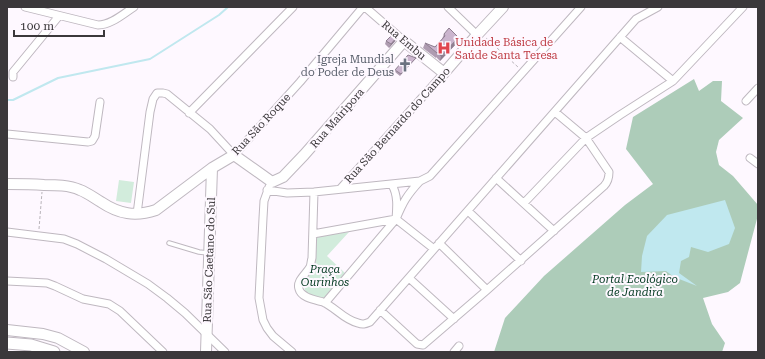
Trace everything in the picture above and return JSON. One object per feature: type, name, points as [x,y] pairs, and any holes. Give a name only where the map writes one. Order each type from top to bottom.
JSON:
[{"type":"main road","points":[[7,343],[31,345],[54,352]]},
{"type":"street","points":[[25,7],[92,24],[103,25],[113,21],[134,7]]},
{"type":"street","points":[[189,113],[293,7]]},
{"type":"street","name":"Rua Embu","points":[[364,7],[444,73]]},
{"type":"street","name":"Rua São Roque","points":[[7,184],[59,186],[80,190],[113,210],[126,214],[147,213],[156,210],[212,168],[234,155],[300,82],[364,7]]},
{"type":"street","points":[[448,7],[478,33]]},
{"type":"street","name":"Rua São Bernardo do Campo","points":[[340,189],[478,33],[503,7]]},
{"type":"street","points":[[325,303],[396,219],[402,203],[411,191],[420,182],[430,176],[581,7]]},
{"type":"street","points":[[314,192],[311,264],[300,280],[299,290],[306,296],[325,303],[346,318],[357,323],[364,324],[370,322],[636,19],[658,7]]},
{"type":"street","points":[[524,203],[586,138],[673,81],[744,7]]},
{"type":"street","points":[[13,77],[13,72],[59,16]]},
{"type":"street","points":[[620,37],[673,81]]},
{"type":"street","name":"Rua Mairipora","points":[[270,186],[283,177],[304,155],[404,41]]},
{"type":"street","points":[[746,102],[758,88]]},
{"type":"street","points":[[136,214],[150,112],[154,95],[159,92],[167,94],[210,129],[234,155],[270,186],[288,193],[420,182]]},
{"type":"street","points":[[7,134],[88,142],[92,141],[95,136],[100,102]]},
{"type":"street","points":[[380,310],[417,344],[423,345],[608,182],[609,172],[586,138],[555,112]]},
{"type":"street","points":[[750,158],[758,164]]},
{"type":"street","name":"Rua São Caetano do Sul","points":[[206,352],[212,168]]},
{"type":"street","points":[[496,178],[554,231]]},
{"type":"street","points":[[392,185],[396,195],[396,219]]},
{"type":"street","points":[[270,186],[264,201],[262,218],[259,298],[263,320],[267,328],[272,336],[292,352]]},
{"type":"street","points":[[468,211],[521,260]]},
{"type":"street","points":[[313,234],[396,219],[436,246],[487,290]]},
{"type":"street","points":[[7,232],[64,239],[77,244],[132,274],[148,284],[185,313],[224,352]]},
{"type":"street","points":[[409,278],[454,319]]},
{"type":"street","points":[[7,281],[47,283],[83,299],[106,302],[120,311],[163,352]]},
{"type":"street","points":[[7,330],[43,334],[58,338],[84,352]]},
{"type":"lane","points":[[169,243],[199,252],[209,253]]},
{"type":"path","points":[[478,33],[523,71]]},
{"type":"path","points":[[39,236],[42,185]]},
{"type":"green space","name":"Portal Ecológico de Jandira","points":[[694,79],[699,91],[713,81],[722,81],[721,101],[743,118],[719,140],[716,152],[719,165],[733,176],[758,205],[758,215],[740,283],[728,292],[703,298],[712,324],[725,343],[722,352],[494,352],[505,318],[544,276],[625,205],[653,184],[626,149],[633,117]]},
{"type":"green space","points":[[119,180],[134,182],[131,203],[116,201]]},
{"type":"green space","name":"Praça Ourinhos","points":[[349,232],[327,256],[345,273],[325,298],[321,299],[307,293],[304,286],[308,274],[315,266],[316,237]]},
{"type":"water","points":[[725,200],[735,228],[729,244],[708,252],[691,247],[689,257],[681,261],[679,273],[697,286],[674,277],[666,271],[641,272],[642,256],[647,236],[667,215]]},
{"type":"building","name":"Unidade Básica de Saúde Santa Teresa","points":[[449,28],[458,37],[441,56],[438,52],[437,53],[425,43],[435,47],[445,36],[444,34]]},
{"type":"building","points":[[393,34],[397,37],[391,44],[386,41]]},
{"type":"building","name":"Igreja Mundial do Poder de Deus","points":[[408,55],[416,58],[401,74],[395,70]]},
{"type":"waterway","points":[[7,100],[13,100],[58,78],[150,59],[219,15],[228,7]]},
{"type":"place","name":"Unidade Básica de Saúde Santa Teresa","points":[[444,48]]},
{"type":"place","name":"Igreja Mundial do Poder de Deus","points":[[405,65]]}]
